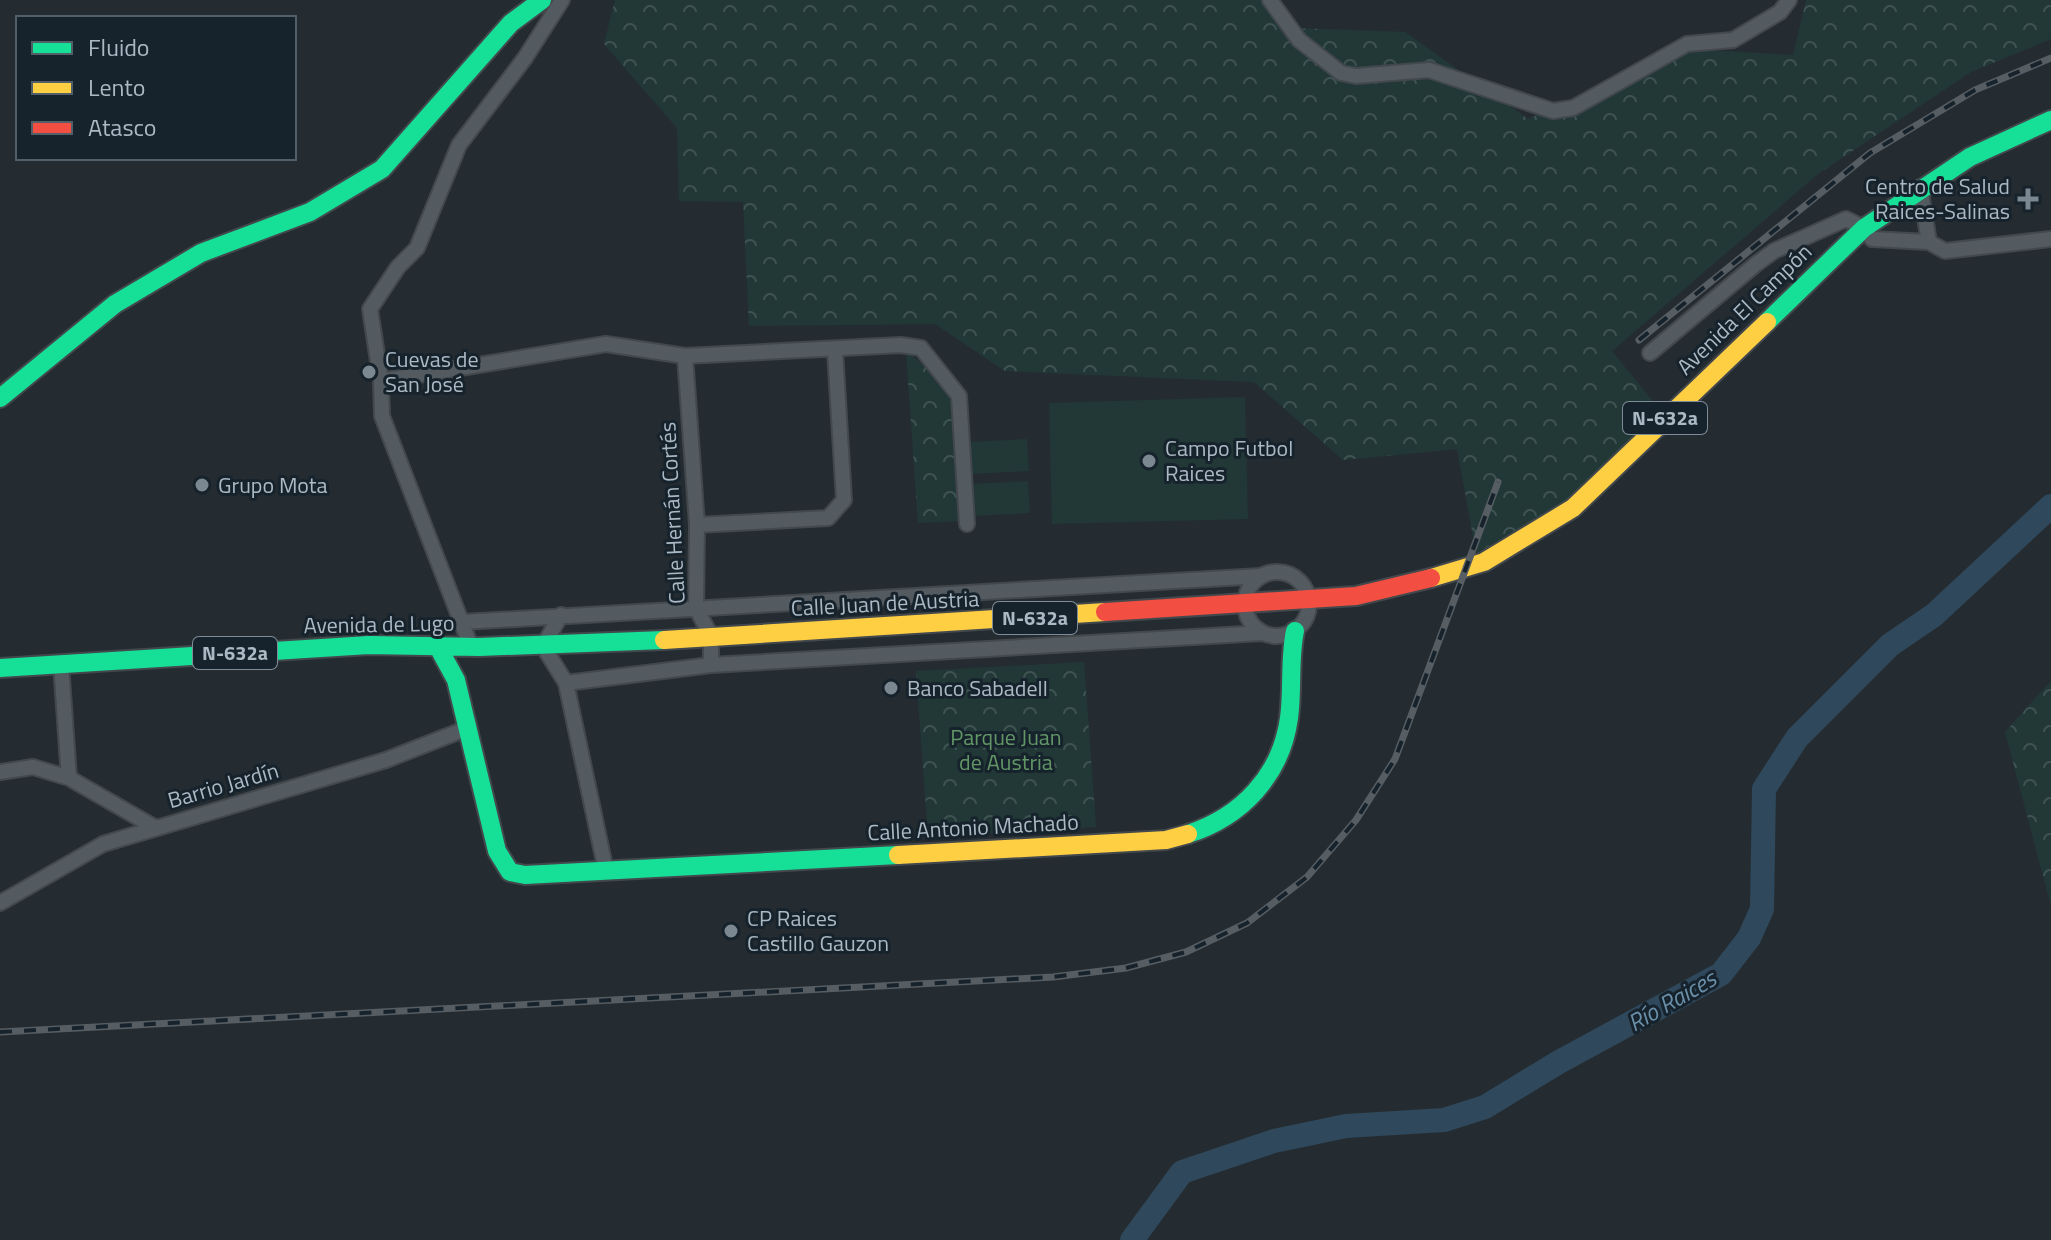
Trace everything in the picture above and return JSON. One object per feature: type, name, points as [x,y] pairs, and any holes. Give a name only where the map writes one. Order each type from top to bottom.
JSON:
[{"type":"main road","points":[[0,398],[115,304],[201,253],[310,212],[382,169],[511,23],[542,0]]},
{"type":"main road","name":"Avenida El Campón","points":[[1444,575],[1484,562],[1522,542],[1573,508],[1864,228],[1920,187],[1992,144],[2051,120]]},
{"type":"main road","name":"Calle Juan de Austria","points":[[471,647],[543,646],[1309,600],[1369,594],[1444,575]]},
{"type":"main road","name":"Calle Antonio Machado","points":[[468,728],[497,851],[510,872],[606,871],[1166,840],[1197,831],[1232,815],[1256,792],[1274,764],[1289,722],[1295,631]]},
{"type":"main road","name":"Avenida de Lugo","points":[[0,668],[369,645],[471,647]]},
{"type":"main road","points":[[438,647],[456,680],[468,728]]},
{"type":"street","points":[[471,647],[382,416],[381,381],[370,309],[398,267],[417,248],[459,145],[525,58],[562,0]]},
{"type":"street","points":[[1270,0],[1299,40],[1341,73],[1356,76],[1429,70],[1553,111],[1573,108],[1687,44],[1733,40],[1780,12],[1789,0]]},
{"type":"street","points":[[1920,187],[1929,242]]},
{"type":"street","points":[[1650,353],[1774,251],[1846,219],[1864,228],[1872,239],[1929,242],[1945,251],[2051,239]]},
{"type":"street","points":[[381,381],[606,344],[685,356],[835,351],[901,345],[921,348],[959,396],[967,524]]},
{"type":"street","points":[[697,525],[828,518],[844,500],[835,351]]},
{"type":"street","name":"Calle Hernán Cortés","points":[[685,356],[697,525],[696,608],[711,636],[711,665]]},
{"type":"street","points":[[463,622],[1261,576],[1270,573],[1291,575],[1300,581],[1309,600]]},
{"type":"street","points":[[1261,576],[1247,593],[1245,604],[1250,620],[1262,633]]},
{"type":"street","name":"Calle Antonio Machado","points":[[1295,631],[1306,617],[1309,600]]},
{"type":"street","points":[[561,615],[543,646],[566,683],[606,871]]},
{"type":"street","points":[[566,683],[711,665],[1262,633],[1279,636],[1295,631]]},
{"type":"street","points":[[61,664],[69,778]]},
{"type":"street","name":"Barrio Jardín","points":[[0,903],[103,844],[386,760],[468,728]]},
{"type":"street","points":[[0,772],[33,767],[69,778],[156,828]]},
{"type":"green space","points":[[615,0],[1276,0],[1295,28],[1405,32],[1528,119],[1685,49],[1793,55],[1806,0],[2051,0],[2051,39],[1971,72],[1818,174],[1612,351],[1659,409],[1572,498],[1476,553],[1457,449],[1343,460],[1254,382],[1005,371],[935,324],[749,326],[743,202],[679,201],[677,128],[604,44]]},
{"type":"green space","points":[[906,351],[928,369],[952,402],[960,521],[918,523]]},
{"type":"green space","name":"Campo Futbol Raices","points":[[1245,397],[1248,519],[1052,524],[1049,403]]},
{"type":"green space","points":[[1027,439],[1029,471],[972,474],[970,442]]},
{"type":"green space","points":[[1028,481],[1030,513],[973,516],[972,484]]},
{"type":"green space","name":"Parque Juan de Austria","points":[[1084,662],[1096,827],[928,837],[916,671]]},
{"type":"green space","points":[[2051,681],[2051,906],[2005,732]]},
{"type":"waterway","name":"Río Raices","points":[[1132,1240],[1182,1172],[1274,1141],[1346,1126],[1444,1120],[1485,1107],[1559,1062],[1721,974],[1749,938],[1762,909],[1764,789],[1797,738],[1890,645],[1934,615],[2051,506]]},
{"type":"railway","points":[[1639,340],[1870,153],[1975,90],[2051,58]]},
{"type":"railway","points":[[0,1032],[1053,977],[1126,968],[1186,952],[1247,923],[1307,877],[1356,820],[1395,759],[1498,482]]},
{"type":"traffic: fast","points":[[0,398],[115,304],[201,253],[310,212],[382,169],[511,23],[542,0]]},
{"type":"traffic: fast","points":[[1767,322],[1864,228],[1970,157],[2051,120]]},
{"type":"traffic: fast","points":[[1188,834],[1225,817],[1268,776],[1285,739],[1289,718],[1295,631]]},
{"type":"traffic: fast","points":[[0,668],[369,645],[479,647],[664,640]]},
{"type":"traffic: fast","points":[[438,647],[456,680],[497,851],[510,872],[525,875],[898,855]]},
{"type":"traffic: slow","points":[[1431,578],[1484,562],[1573,508],[1767,322]]},
{"type":"traffic: slow","points":[[664,640],[1105,612]]},
{"type":"traffic: slow","points":[[898,855],[1166,840],[1188,834]]},
{"type":"traffic: jam","points":[[1105,612],[1356,596],[1431,578]]},
{"type":"place","name":"Centro de Salud Raices-Salinas","points":[[2028,199]]},
{"type":"place","name":"Cuevas de San José","points":[[369,372]]},
{"type":"place","name":"Campo Futbol Raices","points":[[1149,461]]},
{"type":"place","name":"Grupo Mota","points":[[202,485]]},
{"type":"place","name":"Banco Sabadell","points":[[891,688]]},
{"type":"place","name":"CP Raices Castillo Gauzon","points":[[731,931]]}]
